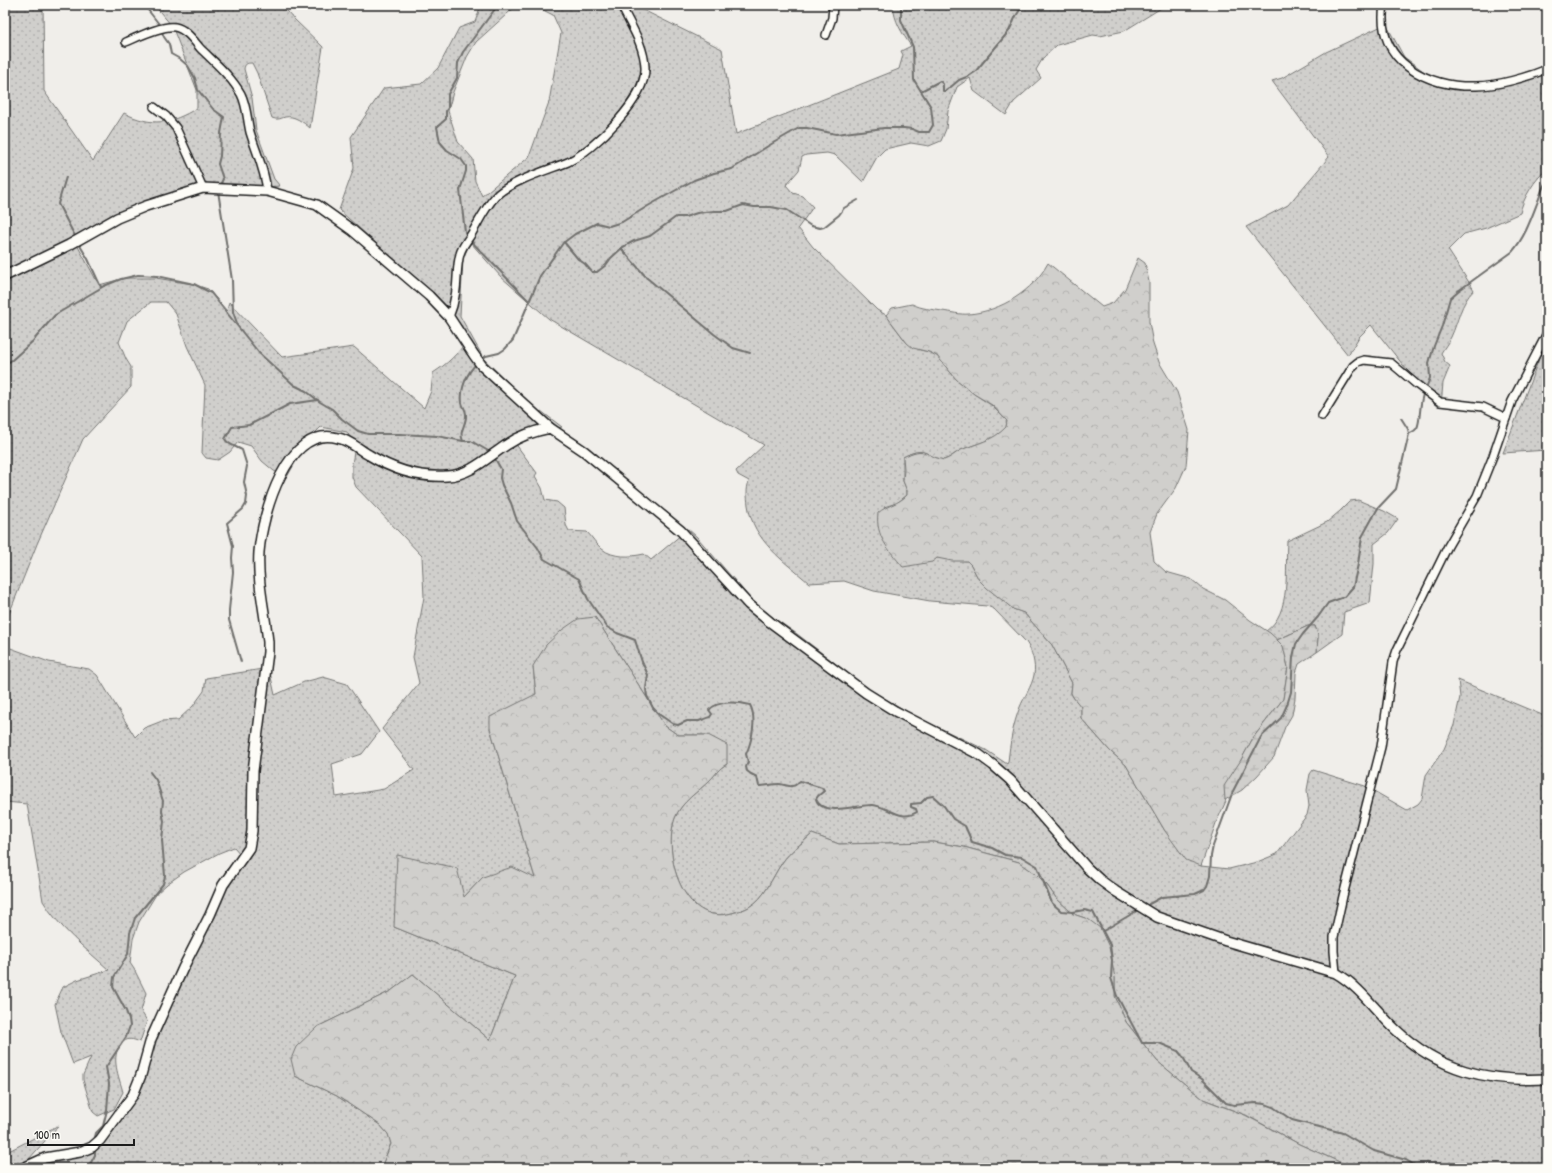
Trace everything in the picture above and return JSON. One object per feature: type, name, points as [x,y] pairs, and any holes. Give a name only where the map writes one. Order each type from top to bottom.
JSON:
[{"type":"street","points":[[450,317],[455,296],[458,262],[462,249],[495,196],[513,185],[570,161],[589,149],[604,135],[631,103],[639,91],[645,74],[644,60],[632,26],[621,5]]},
{"type":"street","points":[[826,35],[832,18],[833,5]]},
{"type":"street","points":[[1384,5],[1382,21],[1384,32],[1394,55],[1406,67],[1424,76],[1452,85],[1479,86],[1519,79],[1547,69]]},
{"type":"street","points":[[126,42],[154,31],[170,27],[178,28],[188,34],[228,77],[240,93],[246,109],[250,131],[264,170],[267,191]]},
{"type":"street","points":[[154,107],[166,116],[176,128],[203,188]]},
{"type":"street","points":[[5,276],[69,245],[121,216],[146,206],[203,188],[267,191],[308,202],[328,211],[400,271],[450,317],[482,366],[550,428],[584,451],[681,531],[748,604],[866,693],[902,715],[978,754],[1010,780],[1087,868],[1115,891],[1146,911],[1167,920],[1226,941],[1336,973],[1346,979],[1363,994],[1395,1029],[1439,1062],[1470,1073],[1509,1078],[1547,1079]]},
{"type":"street","points":[[1336,973],[1334,937],[1381,747],[1393,662],[1397,650],[1438,565],[1477,496],[1493,456],[1515,392],[1547,333]]},
{"type":"street","points":[[1322,416],[1352,366],[1358,362],[1367,360],[1393,364],[1440,402],[1483,407],[1506,418]]},
{"type":"street","points":[[23,1168],[45,1158],[80,1152],[92,1147],[100,1140],[127,1105],[139,1081],[147,1049],[156,1026],[183,968],[210,915],[223,885],[249,848],[252,831],[253,771],[268,652],[260,578],[259,552],[266,514],[283,470],[297,451],[311,440],[331,436],[344,440],[392,467],[415,473],[446,476],[463,473],[471,469],[525,434],[550,428]]},
{"type":"green space","points":[[5,5],[43,5],[44,91],[93,161],[124,113],[144,120],[161,122],[179,118],[197,108],[197,90],[172,26],[154,5],[282,5],[323,47],[310,128],[301,121],[292,117],[280,119],[272,118],[257,73],[252,63],[246,64],[244,67],[252,98],[256,130],[274,179],[280,186],[174,195],[76,243],[99,285],[125,278],[156,278],[192,284],[208,289],[227,311],[229,302],[282,357],[354,347],[424,408],[431,391],[433,373],[452,358],[468,339],[452,311],[339,210],[354,168],[351,137],[384,88],[421,84],[438,68],[459,28],[475,22],[481,5],[517,5],[476,42],[467,57],[453,92],[448,111],[458,142],[473,159],[475,181],[482,196],[529,157],[549,102],[561,33],[553,15],[533,5],[633,5],[722,49],[736,134],[899,69],[903,55],[901,51],[911,46],[897,22],[893,5],[1166,5],[1124,31],[1100,36],[1093,35],[1057,45],[1043,58],[1036,70],[1041,78],[1014,102],[1006,115],[974,91],[970,78],[957,87],[948,111],[946,129],[941,141],[929,146],[911,143],[885,149],[877,157],[863,182],[835,155],[827,153],[806,155],[802,157],[799,170],[786,185],[793,193],[803,196],[813,207],[798,228],[813,247],[877,310],[886,315],[907,343],[920,350],[937,356],[956,379],[974,394],[991,405],[1007,421],[1006,428],[996,436],[961,450],[944,460],[925,452],[917,452],[903,457],[903,481],[907,495],[897,503],[884,507],[931,562],[937,558],[967,561],[971,565],[979,580],[1013,609],[1024,613],[1052,645],[1072,683],[1071,693],[1081,707],[1081,718],[1110,751],[1126,765],[1165,831],[1201,866],[1229,869],[1257,862],[1277,854],[1307,815],[1309,806],[1307,790],[1310,774],[1313,770],[1365,786],[1407,810],[1418,804],[1422,799],[1426,775],[1444,749],[1454,725],[1460,697],[1458,680],[1547,717],[1547,1168],[1353,1168],[1299,1144],[1246,1115],[1203,1099],[1157,1061],[1126,1022],[1115,996],[1115,978],[1088,919],[1073,914],[1056,898],[1047,885],[1019,862],[964,847],[934,842],[839,844],[812,834],[785,859],[764,893],[755,903],[743,910],[732,913],[715,914],[701,909],[689,899],[680,884],[674,868],[672,833],[675,818],[681,807],[727,764],[708,735],[678,735],[665,726],[595,617],[533,666],[536,694],[490,728],[535,878],[483,877],[463,898],[394,927],[515,976],[490,1040],[413,974],[391,991],[317,1027],[295,1076],[337,1096],[380,1125],[388,1134],[391,1143],[381,1168],[5,1168],[5,1153],[59,1125],[29,1159],[95,1146],[126,1110],[143,1086],[146,1061],[154,1035],[214,903],[226,870],[241,855],[234,847],[219,853],[184,872],[157,893],[139,922],[133,939],[130,963],[146,993],[141,1011],[147,1021],[140,1042],[132,1039],[128,1040],[123,1042],[118,1049],[116,1055],[116,1067],[123,1092],[114,1109],[98,1116],[93,1112],[83,1080],[83,1075],[91,1057],[73,1064],[61,1032],[55,1004],[63,987],[77,980],[109,970],[82,946],[49,911],[43,901],[27,804],[5,802],[5,646],[49,662],[89,669],[97,675],[135,737],[144,728],[162,721],[178,720],[193,706],[204,691],[206,678],[269,668],[275,695],[304,682],[323,677],[347,684],[379,732],[362,754],[332,764],[336,797],[384,789],[414,770],[382,729],[419,683],[413,657],[424,597],[422,556],[356,487],[352,477],[352,464],[355,446],[347,432],[321,427],[308,440],[287,477],[274,471],[262,461],[251,446],[238,442],[230,452],[218,460],[206,458],[202,453],[205,385],[187,346],[176,314],[166,302],[151,302],[127,321],[119,342],[131,367],[131,387],[83,439],[37,544],[5,624]],"holes":[[[471,243],[501,277],[549,319],[764,445],[736,471],[738,475],[749,481],[747,496],[751,518],[763,540],[771,549],[809,583],[844,581],[874,591],[930,601],[987,606],[994,609],[1026,642],[1032,653],[1034,662],[1033,679],[1015,720],[1007,764],[986,750],[917,717],[870,690],[771,616],[750,598],[697,537],[688,529],[651,560],[644,554],[634,556],[611,554],[602,549],[587,532],[569,531],[566,525],[564,508],[557,502],[545,500],[542,488],[535,476],[537,473],[515,443],[545,431],[562,427],[541,411],[538,415],[515,389],[484,359],[460,316],[463,259]]]},
{"type":"green space","points":[[1386,24],[1404,57],[1426,73],[1444,80],[1480,86],[1515,79],[1547,67],[1547,169],[1530,189],[1520,213],[1486,228],[1464,234],[1448,250],[1474,290],[1469,295],[1460,312],[1454,331],[1441,353],[1445,362],[1450,366],[1443,383],[1441,406],[1435,405],[1371,325],[1359,337],[1348,355],[1246,227],[1288,205],[1329,157],[1272,81],[1282,78],[1326,52]]},
{"type":"green space","points":[[1138,258],[1145,263],[1149,282],[1149,322],[1153,344],[1159,362],[1177,392],[1189,430],[1186,466],[1176,488],[1157,514],[1150,532],[1154,561],[1166,572],[1191,579],[1203,589],[1225,600],[1250,620],[1270,633],[1283,645],[1288,667],[1283,699],[1253,738],[1241,760],[1201,866],[1186,860],[1165,831],[1126,765],[1110,751],[1081,718],[1081,707],[1071,693],[1072,683],[1052,645],[1024,613],[1013,609],[987,588],[979,580],[971,565],[967,561],[952,561],[937,558],[932,562],[903,567],[884,542],[879,529],[878,521],[878,513],[907,495],[903,481],[903,457],[917,452],[925,452],[944,460],[961,450],[996,436],[1006,427],[1007,421],[992,405],[974,394],[956,379],[937,356],[929,352],[913,348],[907,343],[886,315],[892,308],[912,304],[927,309],[966,314],[993,309],[1025,291],[1042,273],[1048,263],[1102,307],[1113,303],[1125,289]]},
{"type":"green space","points":[[1547,331],[1547,450],[1503,453],[1545,343]]},
{"type":"green space","points":[[1358,500],[1384,511],[1398,519],[1388,533],[1374,544],[1374,564],[1370,603],[1344,612],[1342,634],[1317,652],[1318,635],[1315,626],[1308,626],[1277,640],[1266,631],[1274,623],[1284,602],[1286,589],[1287,541],[1327,522],[1350,501]]},
{"type":"green space","points":[[595,617],[665,726],[678,735],[708,735],[727,745],[727,764],[681,807],[675,818],[672,833],[674,868],[680,884],[689,899],[701,909],[715,914],[732,913],[743,910],[755,903],[764,893],[785,859],[812,834],[839,844],[934,842],[964,847],[1019,862],[1036,874],[1047,885],[1056,898],[1073,914],[1088,919],[1100,928],[1109,947],[1115,978],[1115,996],[1126,1022],[1157,1061],[1203,1099],[1245,1115],[1299,1144],[1353,1168],[381,1168],[391,1144],[388,1134],[380,1125],[337,1096],[295,1076],[291,1059],[296,1047],[317,1027],[391,991],[413,974],[490,1040],[515,976],[394,927],[397,855],[457,868],[464,897],[483,877],[512,867],[535,878],[490,728],[490,717],[536,694],[533,666],[546,645],[562,630],[578,619]]},
{"type":"green space","points":[[1308,626],[1315,626],[1318,635],[1317,652],[1299,664],[1296,673],[1295,698],[1292,715],[1285,727],[1274,757],[1242,790],[1225,800],[1224,786],[1253,738],[1283,699],[1288,667],[1283,646],[1277,640]]},
{"type":"waterway","points":[[144,5],[159,24],[164,37],[169,44],[171,54],[188,66],[195,78],[198,90],[213,109],[224,117],[218,164],[223,179],[219,187]]},
{"type":"waterway","points":[[467,237],[465,232],[460,190],[466,171],[466,166],[461,159],[447,150],[440,142],[437,127],[446,119],[448,94],[457,78],[458,63],[463,52],[498,5]]},
{"type":"waterway","points":[[481,360],[486,356],[499,353],[513,340],[540,276],[563,243],[575,234],[597,223],[609,226],[622,222],[694,180],[732,169],[799,128],[807,128],[836,134],[884,128],[904,128],[919,132],[929,132],[933,125],[931,107],[914,80],[913,47],[901,20],[901,5]]},
{"type":"waterway","points":[[921,91],[940,81],[943,84],[943,91],[946,91],[959,80],[975,72],[1009,31],[1023,5]]},
{"type":"waterway","points":[[66,177],[58,204],[76,238]]},
{"type":"waterway","points":[[1426,388],[1430,378],[1429,363],[1450,298],[1512,252],[1521,240],[1527,228],[1547,181]]},
{"type":"waterway","points":[[218,191],[232,280],[233,312],[237,323]]},
{"type":"waterway","points":[[564,242],[578,259],[592,272],[597,272],[623,247],[634,241],[650,236],[676,217],[685,217],[697,213],[727,211],[743,205],[754,207],[771,207],[787,210],[811,226],[820,228],[824,227],[839,215],[844,208],[858,200]]},
{"type":"waterway","points":[[470,240],[529,301]]},
{"type":"waterway","points":[[79,244],[101,287]]},
{"type":"waterway","points":[[621,248],[647,278],[714,334],[733,348],[750,353]]},
{"type":"waterway","points":[[5,364],[12,360],[33,341],[55,315],[104,286],[121,279],[138,275],[157,276],[194,284],[211,293],[259,353],[294,385],[306,391],[332,409],[358,431],[368,434],[437,436],[471,441],[490,452]]},
{"type":"waterway","points":[[463,441],[462,431],[466,418],[466,411],[462,403],[463,386],[470,371],[477,363]]},
{"type":"waterway","points":[[1409,434],[1414,431],[1418,425],[1421,401],[1424,392]]},
{"type":"waterway","points":[[241,662],[229,620],[233,572],[233,546],[227,523],[243,509],[246,504],[247,496],[244,482],[247,466],[242,450],[230,444],[225,439],[232,427],[249,425],[290,404],[318,400]]},
{"type":"waterway","points":[[1149,904],[1162,897],[1195,894],[1204,890],[1207,886],[1210,876],[1213,846],[1233,791],[1261,737],[1281,718],[1287,705],[1291,692],[1293,657],[1296,644],[1328,603],[1344,597],[1353,587],[1362,537],[1378,508],[1396,489],[1409,434],[1408,429],[1401,418]]},
{"type":"waterway","points":[[494,457],[501,469],[500,478],[502,485],[511,503],[517,521],[538,548],[544,559],[579,579],[588,599],[607,627],[617,633],[635,640],[648,675],[646,689],[647,696],[653,708],[660,715],[673,724],[678,725],[687,721],[699,721],[710,717],[712,714],[709,710],[723,703],[740,703],[750,705],[753,716],[753,730],[746,754],[748,762],[746,767],[747,771],[757,777],[759,786],[779,784],[793,786],[800,781],[822,788],[824,791],[816,799],[819,804],[825,808],[841,809],[871,805],[905,816],[917,812],[916,809],[911,807],[911,804],[921,803],[927,797],[933,796],[944,806],[953,819],[965,826],[972,842],[992,848],[1005,855],[1022,857],[1037,866],[1052,903],[1061,911],[1073,912],[1084,910],[1093,912],[1110,945],[1112,960],[1111,978],[1117,996],[1142,1043],[1159,1043],[1178,1051],[1191,1072],[1202,1079],[1226,1103],[1234,1105],[1256,1103],[1265,1104],[1273,1107],[1292,1120],[1343,1133],[1374,1151],[1406,1160],[1419,1168]]},
{"type":"waterway","points":[[94,1141],[96,1133],[103,1126],[107,1110],[109,1084],[106,1067],[126,1037],[130,1026],[126,1011],[113,987],[114,977],[128,954],[130,933],[135,918],[163,884],[165,876],[162,840],[164,821],[162,811],[163,801],[156,780],[150,772]]},
{"type":"waterway","points":[[1103,931],[1140,909]]},
{"type":"waterway","points":[[88,1168],[95,1155],[95,1147]]}]
